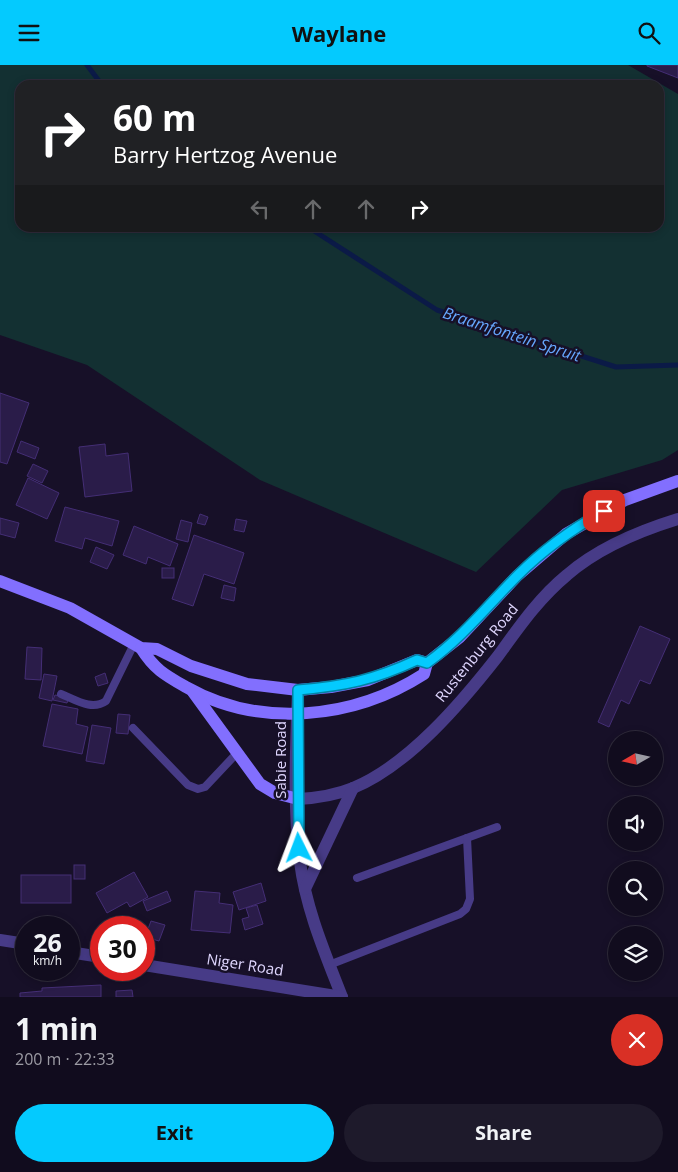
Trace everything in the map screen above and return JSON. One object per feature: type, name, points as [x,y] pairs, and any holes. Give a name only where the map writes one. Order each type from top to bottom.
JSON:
[{"type":"main road","points":[[138,646],[151,665],[192,690],[225,704],[244,709],[298,714],[347,708],[380,697],[424,674],[427,663],[460,637],[517,576],[566,533],[625,500],[678,481]]},
{"type":"main road","points":[[0,581],[70,608],[138,646],[157,649],[191,666],[247,684],[298,690],[351,685],[390,673],[417,660],[427,663]]},
{"type":"main road","points":[[192,690],[252,773],[268,790],[298,799]]},
{"type":"street","name":"Rustenburg Road","points":[[298,799],[323,797],[353,788],[386,770],[438,726],[464,698],[537,604],[567,574],[616,543],[678,519]]},
{"type":"street","name":"Sabie Road","points":[[298,690],[298,843],[305,889],[316,930],[342,997]]},
{"type":"street","points":[[305,889],[353,788]]},
{"type":"street","points":[[0,940],[15,942]]},
{"type":"street","name":"Niger Road","points":[[155,967],[342,997]]},
{"type":"lane","points":[[61,695],[92,706],[99,706],[106,701],[138,646]]},
{"type":"lane","points":[[133,728],[188,785],[198,789],[205,787],[237,753]]},
{"type":"lane","points":[[357,877],[496,827]]},
{"type":"lane","points":[[329,965],[460,914],[466,909],[470,899],[467,838]]},
{"type":"green space","points":[[0,65],[628,65],[654,80],[15,80],[15,232],[664,232],[664,86],[678,94],[678,450],[662,460],[562,490],[476,572],[260,480],[87,365],[0,335]]},
{"type":"building","points":[[647,65],[678,65],[678,78],[647,66]]},
{"type":"building","points":[[0,393],[29,403],[7,464],[0,462]]},
{"type":"building","points":[[21,441],[39,448],[35,459],[17,452]]},
{"type":"building","points":[[105,444],[106,456],[128,453],[132,491],[85,497],[79,447]]},
{"type":"building","points":[[33,464],[48,471],[42,483],[27,476]]},
{"type":"building","points":[[28,478],[59,493],[47,519],[16,505]]},
{"type":"building","points":[[65,507],[119,521],[112,546],[85,538],[82,549],[55,541]]},
{"type":"building","points":[[200,514],[208,517],[205,525],[197,523]]},
{"type":"building","points":[[0,518],[19,523],[15,538],[0,534]]},
{"type":"building","points":[[236,519],[247,521],[244,532],[234,530]]},
{"type":"building","points":[[181,520],[192,523],[188,542],[176,539]]},
{"type":"building","points":[[134,526],[178,544],[170,566],[148,557],[146,564],[123,555]]},
{"type":"building","points":[[194,535],[244,553],[234,584],[204,574],[193,606],[172,599]]},
{"type":"building","points":[[96,547],[114,555],[107,569],[90,562]]},
{"type":"building","points":[[162,568],[174,568],[174,578],[162,578]]},
{"type":"building","points":[[224,585],[236,588],[234,601],[221,598]]},
{"type":"building","points":[[640,626],[670,639],[650,684],[640,680],[629,704],[621,700],[609,727],[598,722]]},
{"type":"building","points":[[27,647],[42,648],[41,680],[25,679]]},
{"type":"building","points":[[105,673],[108,683],[98,686],[95,677]]},
{"type":"building","points":[[44,674],[57,676],[52,701],[39,698]]},
{"type":"building","points":[[55,695],[69,698],[67,703],[53,700]]},
{"type":"building","points":[[52,704],[78,709],[76,724],[88,727],[82,754],[43,746]]},
{"type":"building","points":[[118,714],[130,715],[128,734],[116,733]]},
{"type":"building","points":[[92,725],[111,728],[104,764],[86,761]]},
{"type":"building","points":[[74,865],[85,865],[85,879],[74,879]]},
{"type":"building","points":[[134,872],[148,897],[130,907],[127,902],[107,913],[96,893]]},
{"type":"building","points":[[21,875],[71,875],[71,903],[21,903]]},
{"type":"building","points":[[261,883],[266,901],[239,910],[233,892]]},
{"type":"building","points":[[167,891],[171,901],[147,911],[143,901]]},
{"type":"building","points":[[195,891],[220,893],[219,903],[233,905],[230,933],[191,930]]},
{"type":"building","points":[[257,905],[263,924],[245,930],[242,919],[249,917],[246,908]]},
{"type":"building","points":[[155,922],[165,925],[159,941],[155,940]]},
{"type":"building","points":[[101,985],[101,997],[20,997],[20,993],[42,991],[42,988]]},
{"type":"building","points":[[132,990],[133,997],[116,997],[116,991]]},
{"type":"waterway","name":"Braamfontein Spruit","points":[[87,65],[98,80]]},
{"type":"waterway","name":"Braamfontein Spruit","points":[[316,232],[437,310],[616,367],[678,365]]},
{"type":"route","points":[[299,848],[298,690],[351,685],[390,673],[417,660],[427,663],[460,637],[535,559],[566,533],[604,511]]}]
